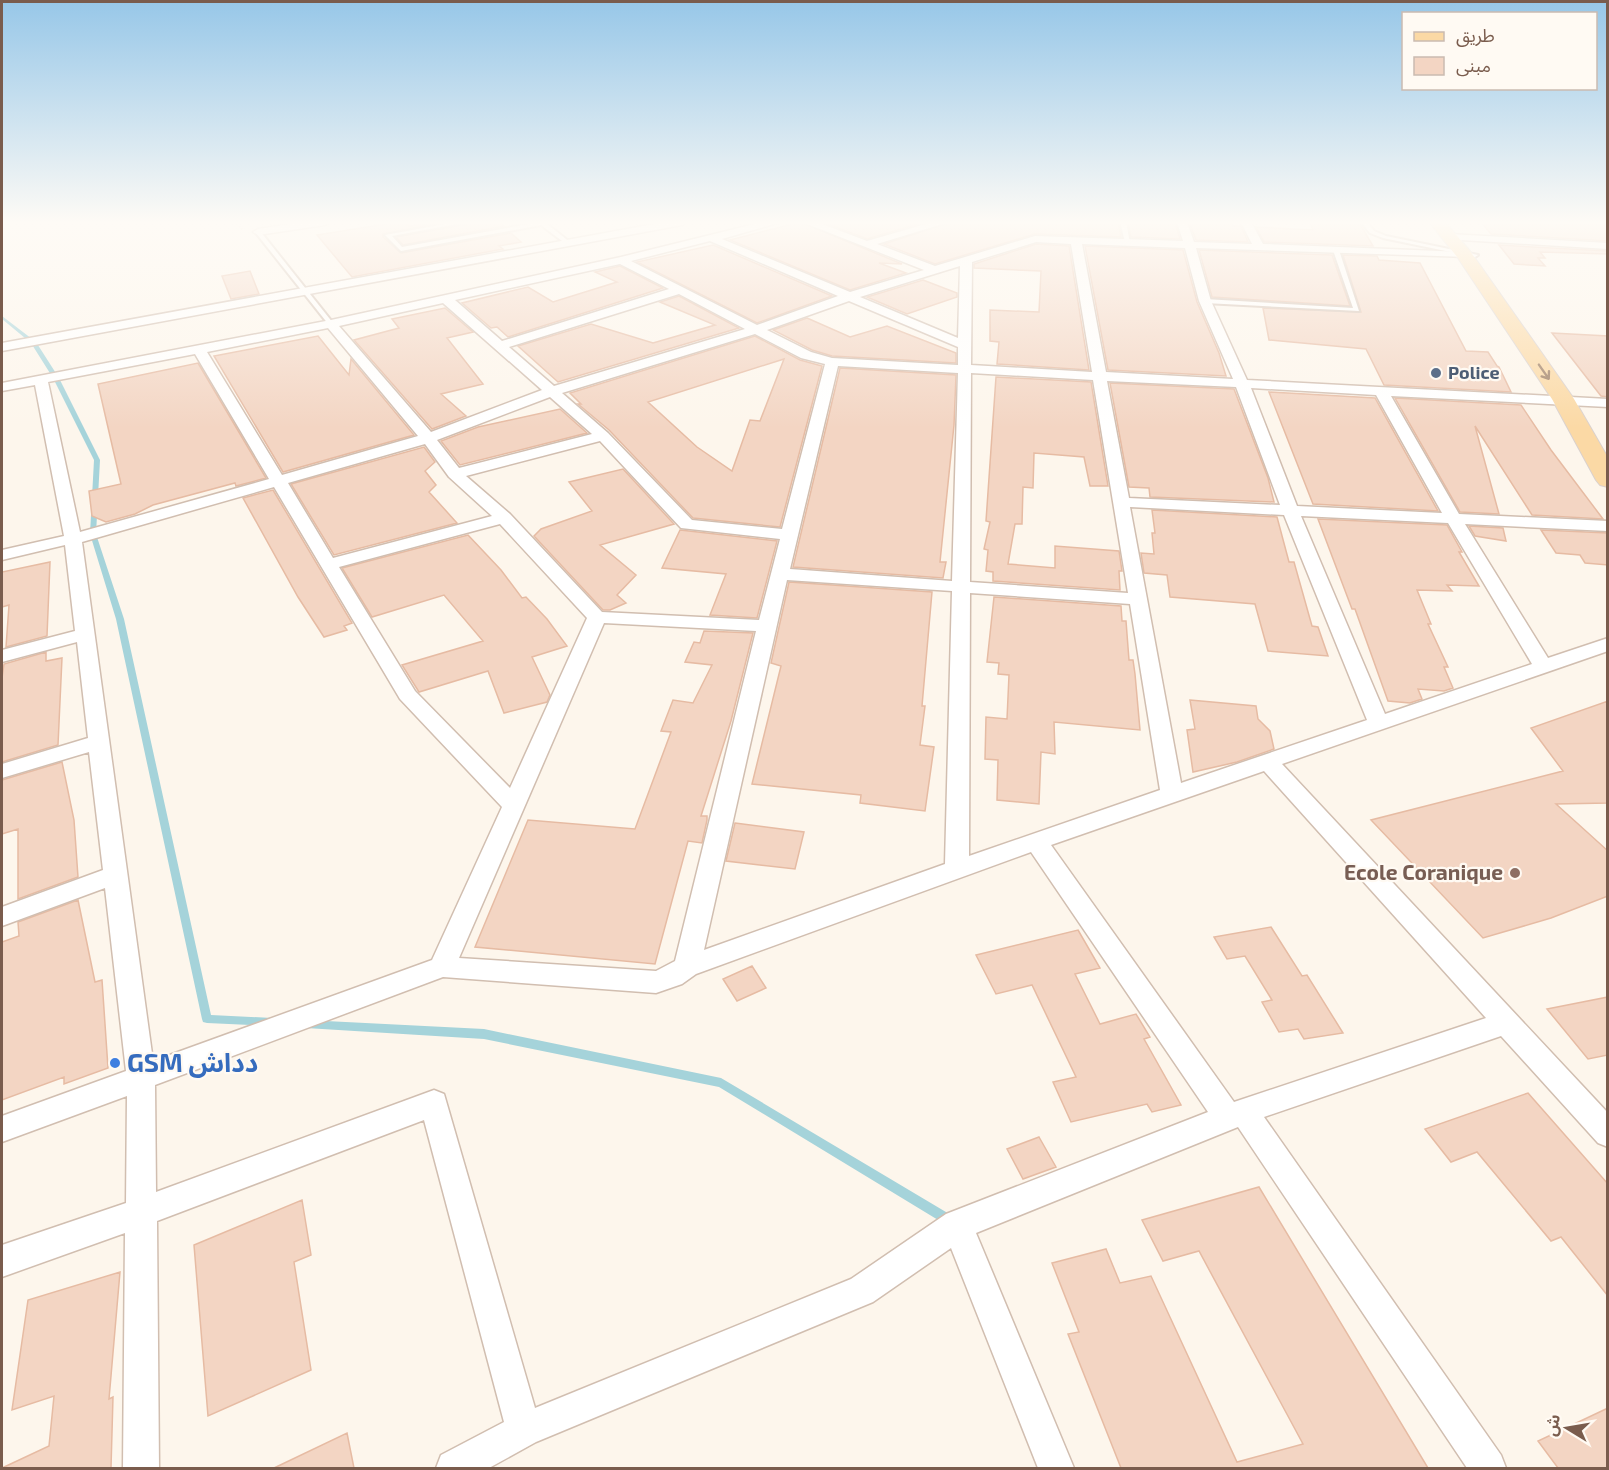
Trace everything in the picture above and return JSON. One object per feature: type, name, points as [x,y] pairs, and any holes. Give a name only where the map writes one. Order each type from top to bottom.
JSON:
[{"type":"main road","points":[[1491,291],[1563,399],[1608,480]]},
{"type":"main road","points":[[1498,291],[1584,400],[1608,445]]},
{"type":"street","points":[[2,347],[313,291]]},
{"type":"street","points":[[2,387],[331,324],[479,291]]},
{"type":"street","points":[[498,346],[678,291]]},
{"type":"street","points":[[681,291],[806,355],[832,362],[1608,403]]},
{"type":"street","points":[[837,291],[964,345]]},
{"type":"street","points":[[2,555],[73,539],[428,438],[553,391],[757,329],[867,291]]},
{"type":"street","points":[[957,868],[959,586],[965,291]]},
{"type":"street","points":[[1085,291],[1172,794]]},
{"type":"street","points":[[1202,291],[1379,723]]},
{"type":"street","points":[[445,298],[603,436],[687,524],[789,535]]},
{"type":"street","points":[[331,324],[428,438],[455,474],[504,518],[597,617],[767,626]]},
{"type":"street","points":[[199,349],[407,695],[512,804]]},
{"type":"street","points":[[687,967],[779,574],[832,362]]},
{"type":"street","points":[[41,380],[73,539],[141,1077],[141,1468]]},
{"type":"street","points":[[1381,391],[1454,519],[1543,666]]},
{"type":"street","points":[[455,474],[603,436]]},
{"type":"street","points":[[1120,502],[1608,526]]},
{"type":"street","points":[[328,565],[504,518]]},
{"type":"street","points":[[779,574],[1137,599]]},
{"type":"street","points":[[442,967],[512,804],[597,617]]},
{"type":"street","points":[[2,656],[85,634]]},
{"type":"street","points":[[2,1129],[442,967],[656,982],[673,977],[687,967],[957,868],[1608,644]]},
{"type":"street","points":[[2,771],[99,742]]},
{"type":"street","points":[[1267,761],[1608,1134]]},
{"type":"street","points":[[1036,841],[1236,1115],[1488,1468]]},
{"type":"street","points":[[2,917],[116,875]]},
{"type":"street","points":[[454,1468],[524,1430],[862,1291],[957,1225],[1236,1115],[1506,1023]]},
{"type":"street","points":[[2,1261],[142,1212],[434,1103],[524,1430]]},
{"type":"street","points":[[957,1225],[1056,1468]]},
{"type":"lane","points":[[1205,301],[1357,310],[1350,291]]},
{"type":"lane","points":[[306,292],[331,324]]},
{"type":"building","points":[[228,291],[258,291],[259,294],[231,299]]},
{"type":"building","points":[[513,291],[534,291],[553,302],[589,291],[655,291],[508,337],[497,327],[491,328],[462,303]]},
{"type":"building","points":[[693,291],[819,291],[832,296],[757,323]]},
{"type":"building","points":[[888,291],[951,291],[957,293],[957,297],[907,314],[867,297]]},
{"type":"building","points":[[1040,291],[1076,291],[1089,370],[997,364],[999,342],[990,341],[990,310],[1039,312]]},
{"type":"building","points":[[1093,291],[1194,291],[1226,376],[1108,370]]},
{"type":"building","points":[[1210,291],[1345,291],[1350,306],[1212,297]]},
{"type":"building","points":[[1354,291],[1434,291],[1466,351],[1488,352],[1499,367],[1511,392],[1384,385],[1366,349],[1269,340],[1263,308],[1361,312]]},
{"type":"building","points":[[679,296],[739,328],[558,382],[518,346],[591,324],[653,343],[715,325],[660,302]]},
{"type":"building","points":[[445,308],[473,332],[447,338],[483,384],[441,394],[466,416],[432,429],[354,340],[399,328],[392,319]]},
{"type":"building","points":[[807,318],[850,337],[887,326],[956,353],[956,363],[832,356],[812,350],[773,330]]},
{"type":"building","points":[[1552,333],[1608,336],[1608,397],[1601,396]]},
{"type":"building","points":[[318,336],[349,375],[351,359],[414,435],[283,472],[214,356]]},
{"type":"building","points":[[755,336],[800,360],[822,366],[780,527],[693,518],[609,430],[578,404],[581,404],[570,393]],"holes":[[[784,359],[760,421],[750,420],[732,471],[697,447],[648,402]]]},
{"type":"building","points":[[198,363],[266,478],[236,486],[235,483],[153,505],[135,514],[106,522],[92,516],[89,491],[121,484],[98,384]]},
{"type":"building","points":[[840,368],[956,375],[954,425],[940,562],[946,562],[943,578],[793,567]]},
{"type":"building","points":[[996,377],[1091,382],[1108,486],[1090,486],[1084,457],[1034,453],[1033,488],[1023,487],[1022,524],[1015,524],[1008,564],[1055,568],[1055,546],[1119,551],[1122,571],[1119,571],[1120,590],[993,581],[993,572],[986,571],[988,550],[984,549],[990,522],[986,521]]},
{"type":"building","points":[[1110,383],[1234,389],[1268,478],[1274,502],[1150,497],[1149,488],[1129,487]]},
{"type":"building","points":[[1269,392],[1375,398],[1438,511],[1313,504]]},
{"type":"building","points":[[1395,398],[1521,405],[1551,450],[1603,519],[1532,515],[1475,426],[1499,514],[1460,512]]},
{"type":"building","points":[[560,409],[587,433],[460,465],[441,441],[478,427]]},
{"type":"building","points":[[424,447],[435,462],[425,471],[436,485],[429,492],[457,523],[334,555],[291,484]]},
{"type":"building","points":[[623,469],[674,524],[600,545],[636,575],[617,595],[626,603],[610,610],[603,610],[534,536],[541,529],[592,511],[569,482]]},
{"type":"building","points":[[273,490],[352,623],[344,626],[347,630],[324,637],[298,597],[243,498]]},
{"type":"building","points":[[1152,510],[1277,517],[1289,562],[1294,562],[1312,626],[1318,627],[1328,656],[1268,651],[1255,604],[1170,597],[1167,575],[1144,573],[1141,553],[1154,554],[1152,533],[1155,533]]},
{"type":"building","points":[[1318,519],[1447,525],[1462,552],[1459,552],[1479,586],[1447,585],[1452,591],[1417,590],[1431,624],[1428,624],[1448,667],[1444,667],[1453,688],[1444,691],[1418,689],[1422,699],[1410,703],[1388,701],[1355,609],[1352,609]]},
{"type":"building","points":[[1469,526],[1503,528],[1506,541],[1475,536]]},
{"type":"building","points":[[680,530],[777,541],[757,618],[710,615],[726,574],[662,568]]},
{"type":"building","points":[[1541,530],[1608,533],[1608,565],[1585,563],[1580,555],[1556,553]]},
{"type":"building","points":[[468,535],[501,570],[522,598],[526,597],[547,619],[567,646],[532,657],[550,695],[547,702],[504,713],[488,671],[419,692],[402,665],[483,641],[444,595],[372,617],[342,568]]},
{"type":"building","points":[[50,562],[47,636],[6,647],[9,605],[2,607],[2,572]]},
{"type":"building","points":[[789,582],[932,592],[922,706],[925,706],[920,745],[934,747],[925,811],[860,803],[861,795],[752,784],[781,666],[771,663]]},
{"type":"building","points":[[994,597],[1121,606],[1122,621],[1126,621],[1129,660],[1133,660],[1135,674],[1140,730],[1054,722],[1055,754],[1041,752],[1039,804],[997,800],[998,760],[985,759],[986,717],[1007,719],[1009,675],[998,674],[999,663],[987,662]]},
{"type":"building","points":[[704,631],[753,633],[731,721],[701,816],[707,816],[702,843],[688,841],[655,964],[475,947],[528,820],[635,829],[671,732],[661,731],[673,700],[693,703],[712,665],[685,662],[694,642],[700,643]]},
{"type":"building","points":[[46,652],[46,661],[62,658],[58,745],[2,762],[4,664]]},
{"type":"building","points":[[1190,700],[1256,706],[1258,719],[1270,731],[1274,749],[1237,762],[1193,772],[1187,730],[1195,729]]},
{"type":"building","name":"Ecole Coranique","points":[[1608,701],[1608,803],[1556,804],[1608,851],[1608,896],[1551,918],[1483,938],[1371,820],[1563,771],[1531,728]]},
{"type":"building","points":[[62,762],[74,820],[78,877],[18,899],[18,829],[2,834],[2,780]]},
{"type":"building","points":[[735,823],[804,832],[795,869],[726,861]]},
{"type":"building","points":[[78,900],[95,982],[102,980],[108,1068],[64,1084],[64,1077],[2,1100],[2,942],[19,936],[18,922]]},
{"type":"building","points":[[1271,927],[1302,976],[1307,975],[1343,1033],[1304,1039],[1298,1029],[1279,1032],[1262,1002],[1272,1000],[1245,956],[1227,959],[1214,937]]},
{"type":"building","points":[[1078,930],[1100,968],[1075,974],[1100,1024],[1136,1014],[1150,1037],[1144,1039],[1181,1105],[1152,1112],[1147,1104],[1071,1122],[1053,1082],[1076,1077],[1032,985],[996,994],[976,955]]},
{"type":"building","points":[[752,966],[766,988],[737,1001],[723,979]]},
{"type":"building","points":[[1608,997],[1608,1055],[1588,1059],[1547,1009]]},
{"type":"building","points":[[1528,1093],[1608,1184],[1608,1296],[1561,1237],[1551,1241],[1477,1152],[1451,1162],[1425,1129]]},
{"type":"building","points":[[1039,1137],[1056,1167],[1023,1179],[1007,1149]]},
{"type":"building","points":[[1259,1187],[1428,1468],[1121,1468],[1068,1334],[1079,1332],[1052,1263],[1106,1249],[1120,1283],[1151,1276],[1237,1462],[1303,1444],[1199,1251],[1163,1261],[1142,1220]]},
{"type":"building","points":[[302,1200],[311,1255],[294,1262],[311,1370],[208,1416],[194,1245]]},
{"type":"building","points":[[120,1272],[109,1399],[113,1397],[111,1468],[2,1468],[49,1446],[54,1396],[12,1410],[28,1300]]},
{"type":"building","points":[[1608,1408],[1608,1468],[1558,1468],[1538,1441]]},
{"type":"building","points":[[347,1433],[354,1468],[274,1468]]},
{"type":"waterway","points":[[2,317],[33,342],[56,378],[97,460],[93,534],[120,619],[207,1019],[272,1022]]},
{"type":"waterway","points":[[306,1024],[484,1034],[721,1083],[952,1222]]},
{"type":"place","name":"Police","points":[[1436,373]]},
{"type":"place","name":"Ecole Coranique","points":[[1515,873]]},
{"type":"place","name":"GSM دداش","points":[[115,1063]]}]
